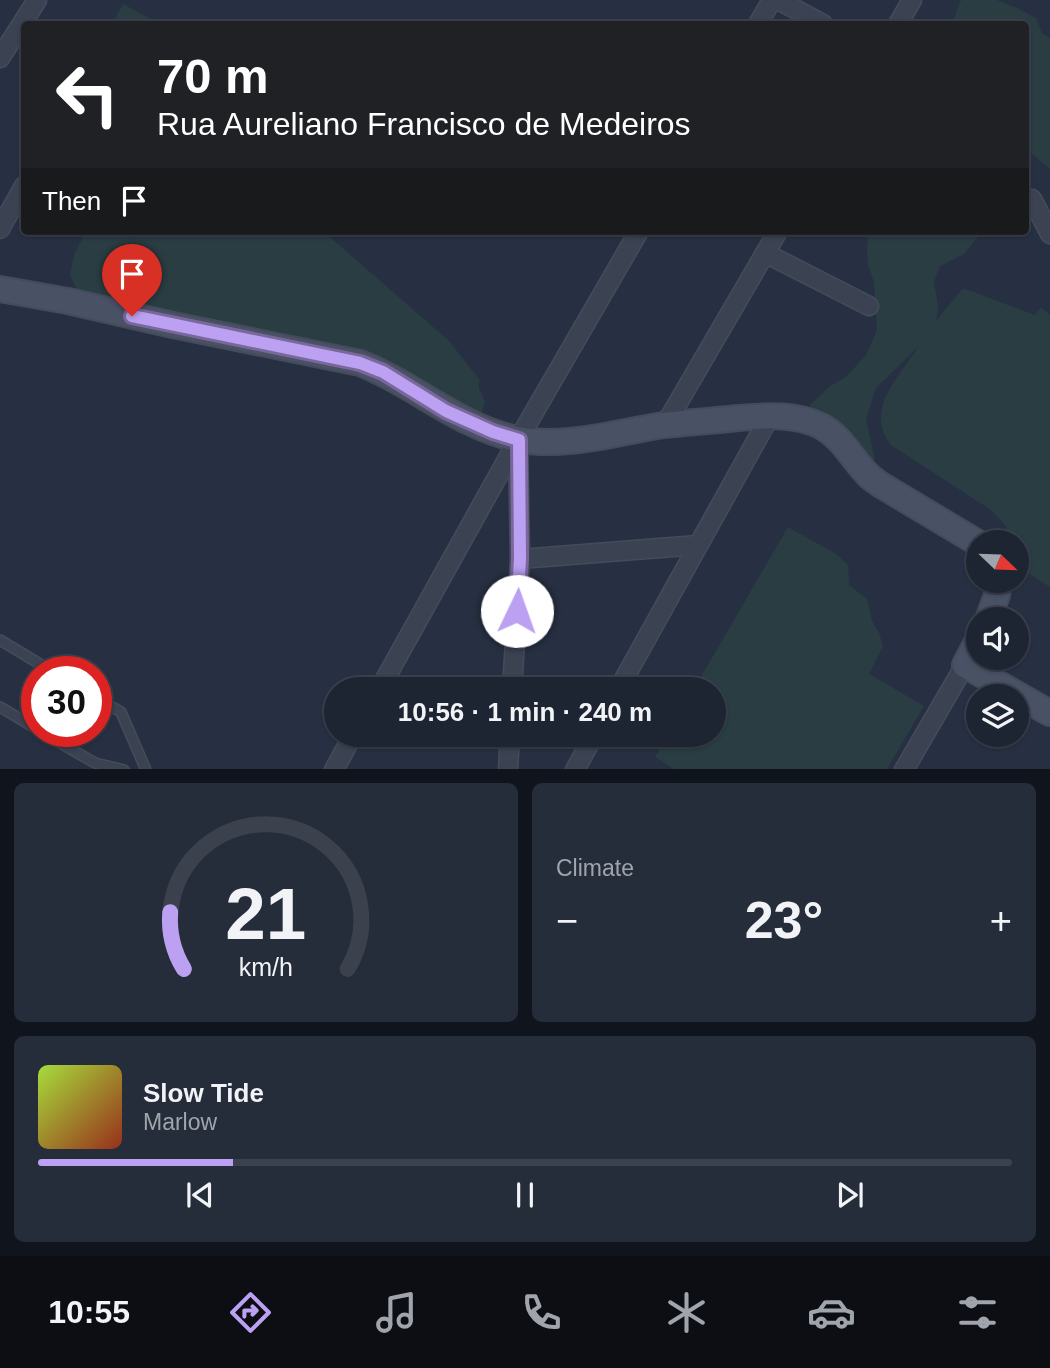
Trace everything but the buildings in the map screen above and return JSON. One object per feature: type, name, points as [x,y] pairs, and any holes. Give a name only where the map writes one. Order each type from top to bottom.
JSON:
[{"type":"street","points":[[24,21],[37,0]]},
{"type":"street","points":[[760,21],[772,0]]},
{"type":"street","points":[[778,0],[817,21]]},
{"type":"street","points":[[900,21],[912,0]]},
{"type":"street","points":[[0,58],[21,25]]},
{"type":"street","points":[[0,229],[21,191]]},
{"type":"street","points":[[1032,200],[1050,233]]},
{"type":"street","points":[[386,677],[637,235]]},
{"type":"street","points":[[665,425],[776,235]]},
{"type":"street","points":[[765,253],[869,306]]},
{"type":"street","points":[[0,289],[360,363],[383,372],[446,411],[493,432],[519,440],[568,441],[665,425],[770,415],[808,421],[824,427],[837,437],[869,476],[966,536]]},
{"type":"street","points":[[625,677],[770,415]]},
{"type":"street","points":[[513,677],[520,559],[519,440]]},
{"type":"street","points":[[520,559],[698,545]]},
{"type":"street","points":[[904,769],[965,664],[1050,713]]},
{"type":"street","points":[[334,769],[347,747]]},
{"type":"street","points":[[508,769],[509,747]]},
{"type":"street","points":[[575,769],[587,747]]},
{"type":"lane","points":[[0,640],[26,656]]},
{"type":"lane","points":[[0,707],[21,719]]},
{"type":"lane","points":[[112,707],[121,712],[146,769]]},
{"type":"lane","points":[[67,747],[95,763],[124,769]]},
{"type":"shaded area","points":[[961,0],[997,0],[1036,18],[1042,33],[1050,38],[1050,169],[1029,152],[1029,21],[953,21]]},
{"type":"shaded area","points":[[123,4],[155,21],[114,21]]},
{"type":"shaded area","points":[[84,235],[328,235],[449,341],[479,379],[479,388],[485,402],[481,415],[408,378],[79,294],[70,275],[74,255]]},
{"type":"shaded area","points":[[869,235],[979,235],[964,254],[940,266],[934,281],[938,307],[936,321],[963,288],[1035,315],[1041,307],[1050,315],[1050,587],[1029,574],[1029,530],[1007,530],[991,510],[891,445],[883,432],[882,406],[894,382],[918,347],[876,388],[866,419],[875,460],[869,465],[810,412],[810,405],[830,386],[846,377],[866,355],[877,330],[874,282],[868,264]]},
{"type":"shaded area","points":[[788,527],[836,554],[848,565],[849,585],[867,599],[872,621],[883,646],[869,674],[924,706],[887,769],[674,769],[655,757],[661,747],[726,747],[726,677],[701,677]]},
{"type":"route","points":[[132,316],[360,363],[383,372],[446,411],[493,432],[519,440],[520,559],[517,611]]}]
